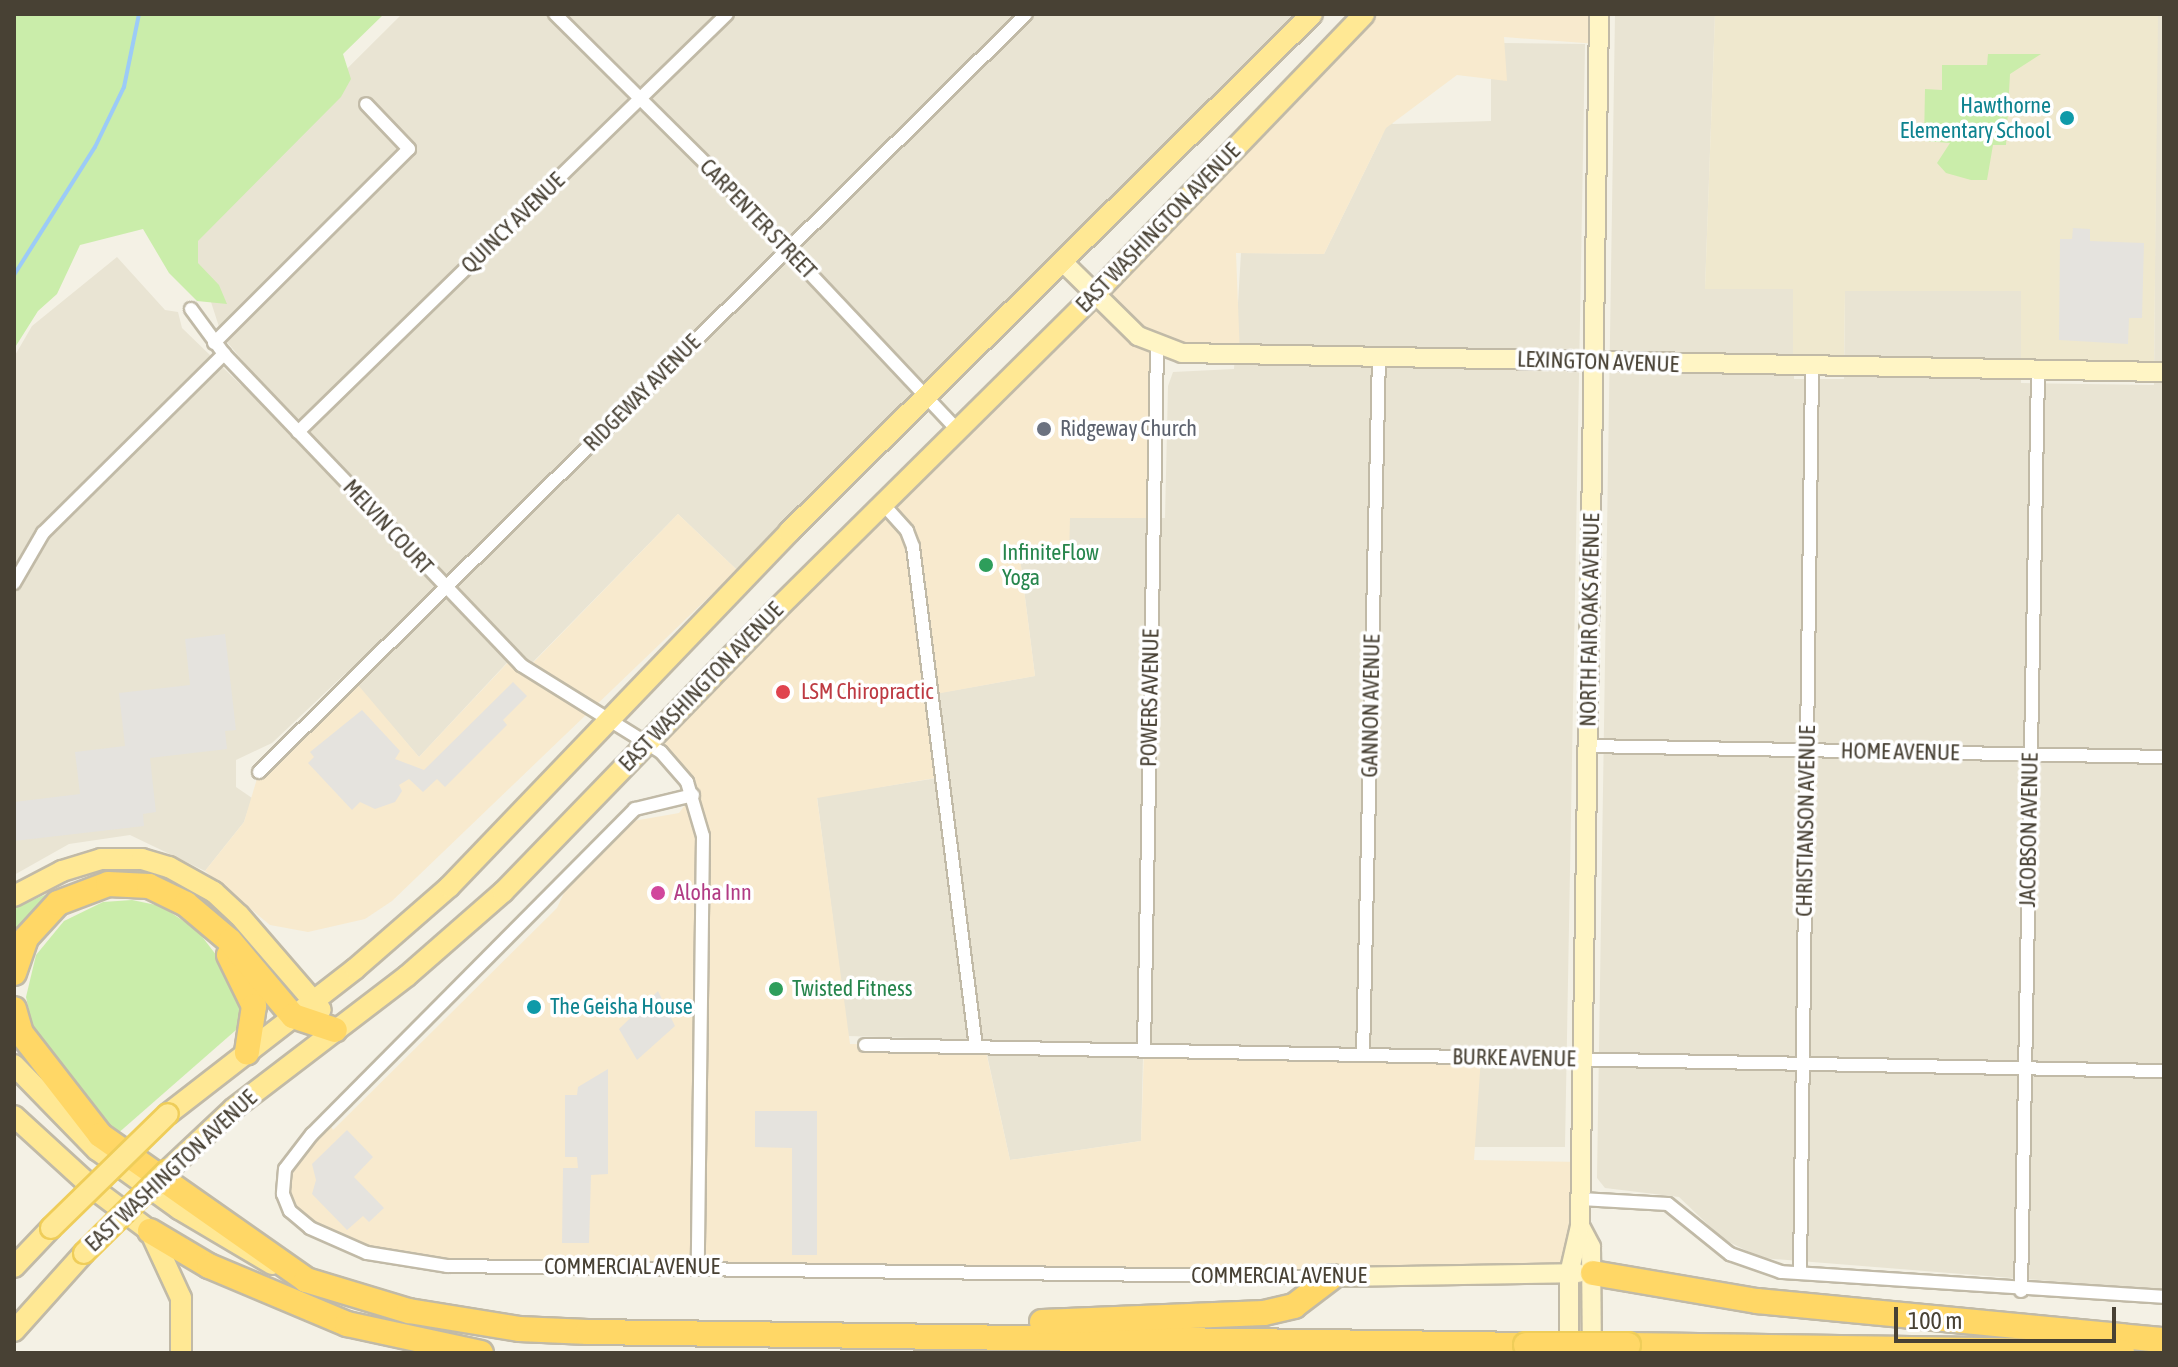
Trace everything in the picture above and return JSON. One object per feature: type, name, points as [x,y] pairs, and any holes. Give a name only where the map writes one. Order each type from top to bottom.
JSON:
[{"type":"highway","points":[[14,973],[35,926],[58,903],[83,890],[123,883],[149,886],[177,898],[208,923],[267,982],[293,1016],[335,1030]]},
{"type":"highway","points":[[208,923],[251,997],[255,1022],[247,1052]]},
{"type":"highway","points":[[14,1009],[21,1033],[100,1135],[306,1280],[354,1299],[463,1322],[713,1334],[2164,1353]]},
{"type":"highway","points":[[150,1231],[209,1266],[347,1324],[481,1353]]},
{"type":"highway","points":[[1581,1273],[1757,1301],[2164,1340]]},
{"type":"highway","points":[[713,1334],[1264,1313],[1294,1306],[1332,1277]]},
{"type":"main road","name":"EAST WASHINGTON AVENUE","points":[[16,1329],[84,1253],[200,1139],[466,927],[957,429],[1095,294],[1364,14]]},
{"type":"main road","name":"EAST WASHINGTON AVENUE","points":[[14,1267],[168,1114],[430,904],[926,397],[1310,15]]},
{"type":"main road","points":[[14,896],[62,871],[101,859],[128,857],[169,867],[214,892],[239,915],[314,1000],[335,1030]]},
{"type":"main road","points":[[14,1065],[51,1108],[97,1150],[246,1253],[306,1280]]},
{"type":"main road","points":[[20,1123],[150,1231],[181,1298],[181,1353]]},
{"type":"main road","points":[[15,1353],[16,1329]]},
{"type":"street","name":"CARPENTER STREET","points":[[555,14],[638,101],[722,180],[785,251],[957,429]]},
{"type":"street","name":"QUINCY AVENUE","points":[[298,432],[727,14]]},
{"type":"street","name":"RIDGEWAY AVENUE","points":[[259,772],[1026,14]]},
{"type":"street","name":"NORTH FAIR OAKS AVENUE","points":[[1569,1353],[1581,1273],[1591,1247],[1580,1226],[1599,14]]},
{"type":"street","points":[[214,343],[409,149],[366,104]]},
{"type":"street","name":"LEXINGTON AVENUE","points":[[1064,263],[1138,336],[1182,353],[1812,368],[2164,372]]},
{"type":"street","name":"MELVIN COURT","points":[[191,309],[224,354],[521,665],[647,743],[672,762],[693,795],[702,830],[704,931],[698,1266]]},
{"type":"street","name":"POWERS AVENUE","points":[[1144,1050],[1157,345]]},
{"type":"street","points":[[14,583],[43,533],[224,354]]},
{"type":"street","name":"GANNON AVENUE","points":[[1363,1055],[1379,357]]},
{"type":"street","name":"CHRISTIANSON AVENUE","points":[[1800,1273],[1812,368]]},
{"type":"street","name":"JACOBSON AVENUE","points":[[2021,1291],[2038,369]]},
{"type":"street","points":[[883,504],[907,531],[913,547],[976,1047]]},
{"type":"street","name":"HOME AVENUE","points":[[1587,746],[2164,757]]},
{"type":"street","name":"COMMERCIAL AVENUE","points":[[693,795],[635,809],[312,1134],[293,1155],[282,1182],[290,1211],[310,1228],[399,1262],[1332,1277],[1581,1273]]},
{"type":"street","name":"BURKE AVENUE","points":[[865,1045],[2164,1071]]},
{"type":"street","points":[[1581,1199],[1668,1204],[1730,1254],[1754,1265],[1800,1273],[2021,1291],[2164,1297]]},
{"type":"street","name":"NORTH FAIR OAKS AVENUE","points":[[1581,1273],[1592,1353]]},
{"type":"shaded area","points":[[402,14],[1295,14],[737,570],[678,514],[532,663],[518,651],[419,757],[346,673],[272,743],[236,760],[236,787],[252,798],[244,822],[205,871],[130,835],[69,844],[14,875],[14,357],[32,326],[117,257],[165,310],[178,312],[182,328],[241,385],[252,372],[222,336],[211,302],[166,249]]},
{"type":"shaded area","points":[[1364,14],[1599,14],[1598,44],[1504,37],[1507,81],[1457,75],[1386,128],[1324,254],[1236,253],[1240,356],[1158,345],[1154,518],[1070,518],[1069,558],[1020,558],[1035,676],[930,695],[941,777],[817,798],[850,1044],[985,1047],[1010,1160],[1141,1141],[1144,1050],[1481,1057],[1474,1160],[1581,1162],[1569,1274],[447,1266],[367,1253],[290,1211],[285,1169],[327,1119],[333,1130],[557,908],[567,886],[633,821],[679,813],[693,794],[647,743]]},
{"type":"shaded area","points":[[1615,14],[1715,14],[1705,289],[1794,289],[1794,379],[1844,379],[1845,290],[2021,291],[2021,383],[2154,385],[2157,14],[2164,14],[2164,1290],[1761,1258],[1723,1239],[1679,1197],[1605,1188],[1597,1178]]},
{"type":"shaded area","points":[[1715,14],[2158,14],[2154,364],[2021,361],[2021,291],[1845,291],[1844,357],[1793,357],[1793,289],[1705,289]]},
{"type":"shaded area","points":[[1501,43],[1585,44],[1565,1147],[1470,1147],[1470,1050],[1115,1043],[1115,1057],[1143,1057],[1141,1141],[1010,1160],[987,1055],[1006,1055],[1005,1041],[848,1036],[817,797],[950,776],[939,693],[1035,676],[1020,558],[1070,518],[1165,518],[1168,386],[1173,372],[1234,369],[1241,253],[1324,254],[1382,136],[1325,76],[1333,68],[1393,124],[1491,121],[1491,72]]},
{"type":"shaded area","points":[[2073,228],[2090,229],[2090,241],[2144,243],[2142,318],[2129,318],[2128,344],[2059,340],[2060,239],[2072,239]]},
{"type":"shaded area","points":[[678,514],[737,570],[392,901],[365,919],[308,932],[270,925],[205,871],[244,822],[259,772],[353,679],[419,757],[513,657],[527,669]]},
{"type":"shaded area","points":[[225,634],[236,730],[225,731],[227,749],[150,758],[156,812],[143,814],[144,826],[14,841],[14,802],[80,794],[75,752],[125,746],[119,693],[190,685],[185,639]]},
{"type":"shaded area","points":[[513,682],[527,696],[503,720],[507,725],[445,787],[437,779],[423,792],[409,779],[399,785],[402,791],[395,802],[375,809],[360,802],[352,810],[308,763],[314,757],[310,752],[362,710],[400,751],[395,759],[424,770]]},
{"type":"shaded area","points":[[658,991],[675,1026],[637,1060],[619,1029]]},
{"type":"shaded area","points":[[608,1069],[608,1174],[591,1175],[589,1243],[562,1243],[563,1168],[578,1168],[577,1157],[565,1157],[565,1095],[577,1095],[578,1087]]},
{"type":"shaded area","points":[[755,1111],[817,1111],[817,1255],[792,1255],[792,1148],[755,1147]]},
{"type":"shaded area","points":[[347,1130],[373,1157],[354,1177],[384,1208],[369,1222],[363,1216],[347,1230],[312,1194],[316,1180],[312,1164]]},
{"type":"green space","points":[[14,14],[384,14],[343,54],[351,79],[341,97],[198,241],[198,263],[219,285],[227,304],[197,301],[169,273],[143,229],[80,245],[57,294],[38,311],[14,349]]},
{"type":"green space","points":[[1988,54],[2041,54],[2010,74],[2006,145],[1993,145],[1987,180],[1971,180],[1946,173],[1937,163],[1950,143],[1924,141],[1925,89],[1942,90],[1942,65],[1987,65]]},
{"type":"green space","points":[[103,870],[152,871],[198,888],[244,928],[291,988],[287,991],[240,930],[209,900],[151,875],[119,873],[73,883],[36,907],[14,939],[14,908]]},
{"type":"green space","points":[[132,900],[161,906],[197,930],[233,977],[242,995],[244,1023],[116,1135],[35,1039],[26,997],[36,955],[64,921],[103,902]]},
{"type":"waterway","points":[[14,275],[95,147],[124,87],[139,14]]},
{"type":"place","name":"Hawthorne Elementary School","points":[[2067,118]]},
{"type":"place","name":"Ridgeway Church","points":[[1044,429]]},
{"type":"place","name":"InfiniteFlow Yoga","points":[[986,565]]},
{"type":"place","name":"LSM Chiropractic","points":[[783,692]]},
{"type":"place","name":"Aloha Inn","points":[[658,893]]},
{"type":"place","name":"Twisted Fitness","points":[[776,989]]},
{"type":"place","name":"The Geisha House","points":[[534,1007]]}]
